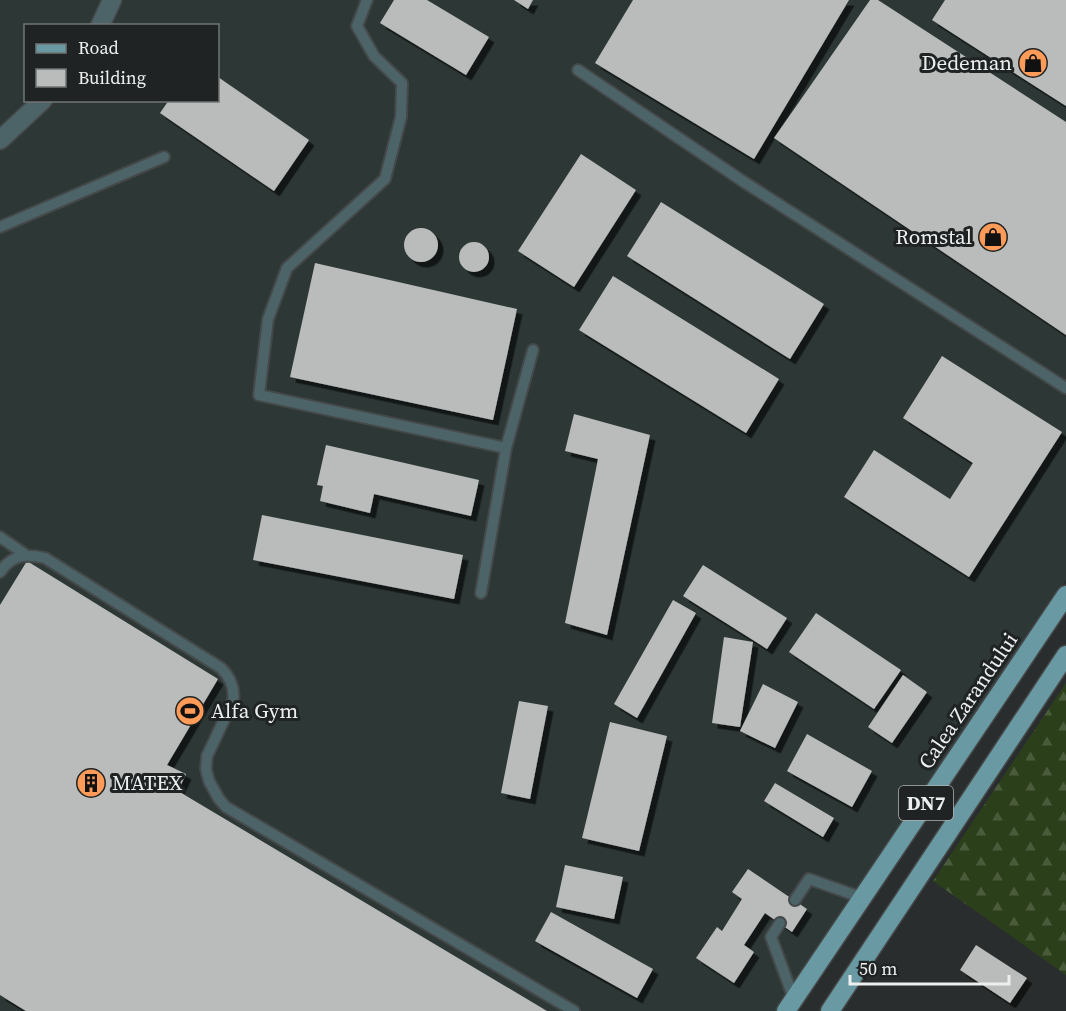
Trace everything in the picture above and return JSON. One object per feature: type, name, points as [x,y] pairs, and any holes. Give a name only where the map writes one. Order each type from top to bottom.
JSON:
[{"type":"main road","name":"Calea Zarandului","points":[[790,1005],[1066,594]]},
{"type":"main road","name":"DN7","points":[[830,1011],[1066,655]]},
{"type":"street","points":[[101,24],[112,0]]},
{"type":"street","points":[[0,140],[41,102]]},
{"type":"lane","points":[[367,0],[357,26],[374,56],[402,83],[401,117],[385,179],[287,268],[268,319],[259,395],[506,447]]},
{"type":"lane","points":[[578,70],[744,182],[1066,388]]},
{"type":"lane","points":[[0,227],[164,157]]},
{"type":"lane","points":[[481,593],[506,447],[533,350]]},
{"type":"lane","points":[[0,537],[26,555]]},
{"type":"lane","points":[[0,572],[6,563],[16,558],[26,555],[45,558],[227,673],[233,687],[233,701],[207,756],[206,768],[208,781],[226,807],[574,1011]]},
{"type":"lane","points":[[795,900],[809,879],[862,898]]},
{"type":"lane","points":[[780,923],[771,937],[790,1005]]},
{"type":"shaded area","points":[[0,0],[1066,0],[1066,580],[784,1011],[0,1011]]},
{"type":"green space","points":[[1066,683],[1066,975],[933,881]]},
{"type":"building","points":[[394,0],[427,0],[489,37],[466,75],[380,23]]},
{"type":"building","points":[[514,0],[533,0],[528,9]]},
{"type":"building","points":[[633,0],[849,0],[754,159],[595,63]]},
{"type":"building","name":"Romstal","points":[[870,0],[878,0],[1066,122],[1066,335],[774,138]]},
{"type":"building","name":"Dedeman","points":[[945,0],[1066,0],[1066,106],[932,20]]},
{"type":"building","points":[[219,78],[309,140],[274,191],[160,113],[168,102],[219,102]]},
{"type":"building","points":[[581,154],[636,190],[574,287],[518,251]]},
{"type":"building","points":[[661,202],[824,304],[790,359],[627,256]]},
{"type":"building","points":[[421,228],[433,233],[438,245],[433,257],[421,262],[409,257],[404,245],[409,233]]},
{"type":"building","points":[[474,242],[484,247],[489,257],[484,267],[474,272],[464,267],[459,257],[464,247]]},
{"type":"building","points":[[315,263],[517,309],[493,420],[290,377]]},
{"type":"building","points":[[613,276],[779,379],[746,433],[579,330]]},
{"type":"building","points":[[942,356],[1062,432],[969,577],[844,497],[874,450],[950,499],[973,463],[903,418]]},
{"type":"building","points":[[574,414],[650,435],[607,635],[565,623],[598,459],[565,451]]},
{"type":"building","points":[[326,445],[479,480],[471,516],[374,494],[370,513],[320,501],[323,486],[317,485]]},
{"type":"building","points":[[262,515],[463,555],[454,599],[253,560]]},
{"type":"building","name":"MATEX","points":[[27,561],[218,679],[167,765],[186,774],[178,791],[547,1011],[26,1011],[0,995],[0,605]]},
{"type":"building","points":[[703,565],[787,618],[767,649],[683,596]]},
{"type":"building","points":[[673,600],[696,613],[637,718],[614,704]]},
{"type":"building","points":[[816,613],[901,670],[874,709],[789,652]]},
{"type":"building","points":[[724,637],[753,642],[740,727],[712,723]]},
{"type":"building","points":[[903,675],[927,692],[892,743],[868,727]]},
{"type":"building","points":[[763,684],[798,702],[775,748],[740,731]]},
{"type":"building","points":[[519,701],[548,706],[530,799],[501,793]]},
{"type":"building","points":[[610,722],[667,736],[639,851],[582,838]]},
{"type":"building","points":[[807,734],[872,771],[852,807],[787,771]]},
{"type":"building","points":[[775,783],[834,818],[823,837],[764,801]]},
{"type":"building","points":[[565,865],[623,877],[614,919],[556,907]]},
{"type":"building","points":[[748,869],[807,909],[792,932],[765,913],[744,945],[754,952],[734,983],[696,958],[717,927],[722,931],[742,899],[732,892]]},
{"type":"building","points":[[551,912],[653,969],[637,998],[535,941]]},
{"type":"building","points":[[976,945],[1027,978],[1010,1003],[960,970]]},
{"type":"place","name":"Dedeman","points":[[1033,63]]},
{"type":"place","name":"Romstal","points":[[993,237]]},
{"type":"place","name":"Alfa Gym","points":[[190,711]]},
{"type":"place","name":"MATEX","points":[[91,783]]}]
